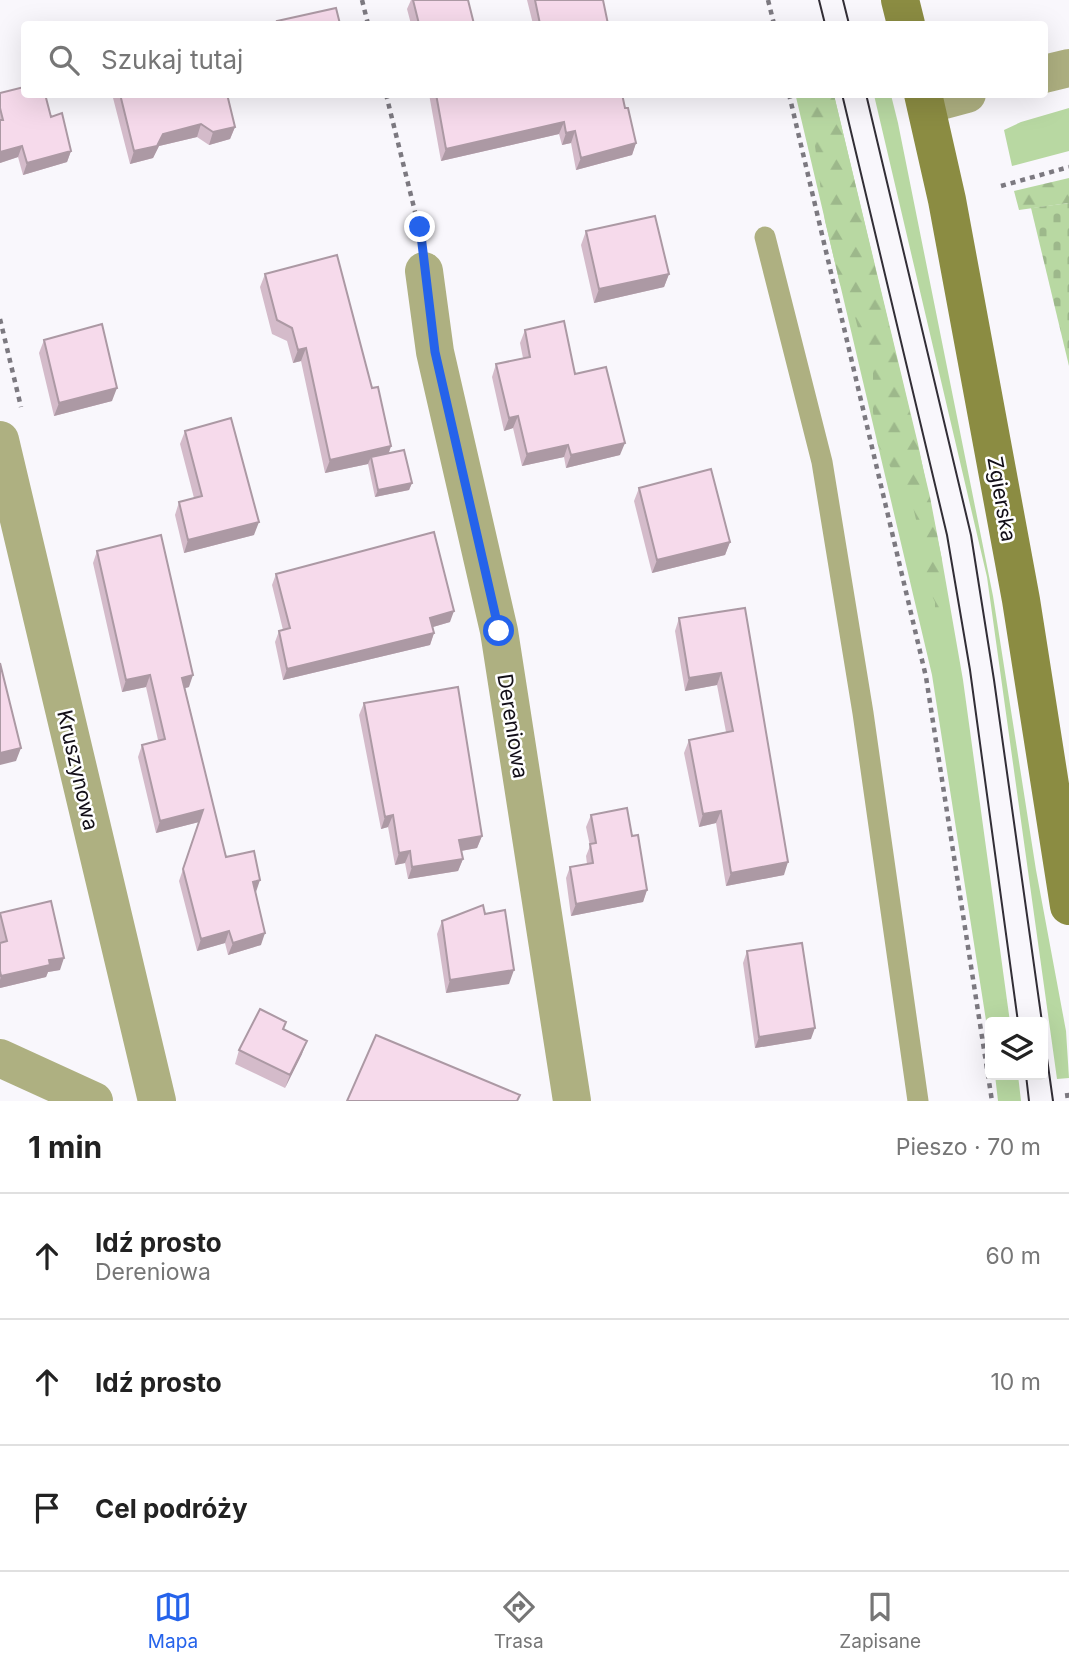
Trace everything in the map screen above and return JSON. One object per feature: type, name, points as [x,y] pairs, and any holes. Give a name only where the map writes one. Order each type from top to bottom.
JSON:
[{"type":"main road","points":[[900,0],[905,21]]},
{"type":"main road","name":"Zgierska","points":[[925,100],[947,200],[1021,600],[1069,906]]},
{"type":"street","points":[[1048,73],[1069,68]]},
{"type":"street","name":"Dereniowa","points":[[424,271],[435,352],[499,631],[572,1101]]},
{"type":"street","name":"Kruszynowa","points":[[0,440],[157,1101]]},
{"type":"street","points":[[0,1058],[94,1101]]},
{"type":"lane","points":[[765,237],[822,462],[863,713],[918,1101]]},
{"type":"path","points":[[362,0],[367,21]]},
{"type":"path","points":[[768,0],[773,21]]},
{"type":"path","points":[[387,98],[420,227],[424,271]]},
{"type":"path","points":[[790,98],[926,677],[992,1101]]},
{"type":"path","points":[[1001,186],[1069,167]]},
{"type":"path","points":[[1067,1093],[1068,1101]]},
{"type":"green space","points":[[796,98],[835,98],[918,444],[942,560],[963,680],[1009,1017],[985,1017],[932,675]]},
{"type":"green space","points":[[805,98],[835,98],[930,497],[942,560],[942,609],[935,612],[935,602],[926,583],[925,557],[908,486],[895,475],[878,445],[873,412],[873,364],[864,351],[854,313],[840,284],[825,221],[815,146],[807,127]]},
{"type":"green space","points":[[875,98],[892,98],[898,123],[993,596],[1036,870],[1066,1031],[1069,1078],[1057,1079],[987,577]]},
{"type":"green space","points":[[1069,108],[1069,151],[1012,166],[1004,130],[1021,122]]},
{"type":"green space","points":[[1069,178],[1069,203],[1019,210],[1014,191]]},
{"type":"green space","points":[[1069,203],[1069,366],[1031,208]]},
{"type":"green space","points":[[996,1080],[1019,1080],[1021,1101],[998,1101]]},
{"type":"building","points":[[413,0],[468,0],[473,21],[418,21]]},
{"type":"building","points":[[535,0],[603,0],[607,21],[539,21]]},
{"type":"building","points":[[336,8],[339,21],[277,21]]},
{"type":"building","points":[[21,88],[21,98],[46,98],[51,117],[62,113],[71,151],[27,163],[22,146],[0,152],[0,120],[3,120],[0,93]]},
{"type":"building","points":[[121,98],[228,98],[235,127],[213,132],[201,124],[163,134],[157,146],[134,151]]},
{"type":"building","points":[[437,98],[623,98],[625,108],[628,108],[636,143],[581,158],[575,131],[566,133],[564,122],[446,149]]},
{"type":"building","points":[[655,216],[669,274],[599,289],[586,231]]},
{"type":"building","points":[[337,255],[372,388],[378,387],[391,446],[330,460],[306,348],[298,350],[292,328],[277,320],[265,274]]},
{"type":"building","points":[[564,321],[575,374],[606,367],[625,443],[571,455],[568,445],[527,454],[518,416],[509,418],[496,364],[530,357],[525,330]]},
{"type":"building","points":[[102,324],[117,388],[59,403],[44,340]]},
{"type":"building","points":[[231,418],[259,522],[188,540],[179,502],[202,496],[185,431]]},
{"type":"building","points":[[404,450],[412,483],[378,490],[371,457]]},
{"type":"building","points":[[711,469],[730,542],[657,560],[639,488]]},
{"type":"building","points":[[434,532],[454,611],[430,618],[434,633],[287,669],[279,631],[290,628],[276,574]]},
{"type":"building","points":[[161,535],[193,675],[182,678],[226,857],[254,851],[260,880],[253,882],[265,933],[233,943],[229,931],[201,939],[183,869],[203,810],[160,821],[142,745],[165,739],[150,675],[126,680],[97,551]]},
{"type":"building","points":[[745,608],[788,862],[731,873],[721,811],[703,814],[689,740],[733,731],[721,673],[689,678],[679,618]]},
{"type":"building","points":[[0,663],[21,748],[0,753]]},
{"type":"building","points":[[458,687],[482,836],[459,840],[463,859],[412,867],[410,851],[399,853],[393,815],[385,817],[364,703]]},
{"type":"building","points":[[627,808],[632,836],[638,835],[647,890],[576,904],[570,867],[593,863],[590,844],[596,843],[591,815]]},
{"type":"building","points":[[51,901],[64,958],[49,960],[50,965],[1,976],[0,943],[7,941],[0,913]]},
{"type":"building","points":[[483,905],[485,914],[505,910],[514,970],[450,980],[442,921]]},
{"type":"building","points":[[802,943],[815,1028],[759,1037],[747,951]]},
{"type":"building","points":[[260,1009],[286,1022],[283,1029],[307,1041],[290,1075],[239,1050]]},
{"type":"building","points":[[376,1035],[520,1095],[517,1101],[347,1101]]},
{"type":"tram line","points":[[819,0],[824,21]]},
{"type":"tram line","points":[[843,0],[848,21]]},
{"type":"tram line","points":[[843,98],[947,535],[970,670],[1017,1017]]},
{"type":"tram line","points":[[867,98],[971,535],[1041,1017]]},
{"type":"tram line","points":[[1048,1066],[1053,1101]]},
{"type":"tram line","points":[[1027,1080],[1029,1101]]},
{"type":"route","points":[[420,227],[435,352],[499,631]]}]
